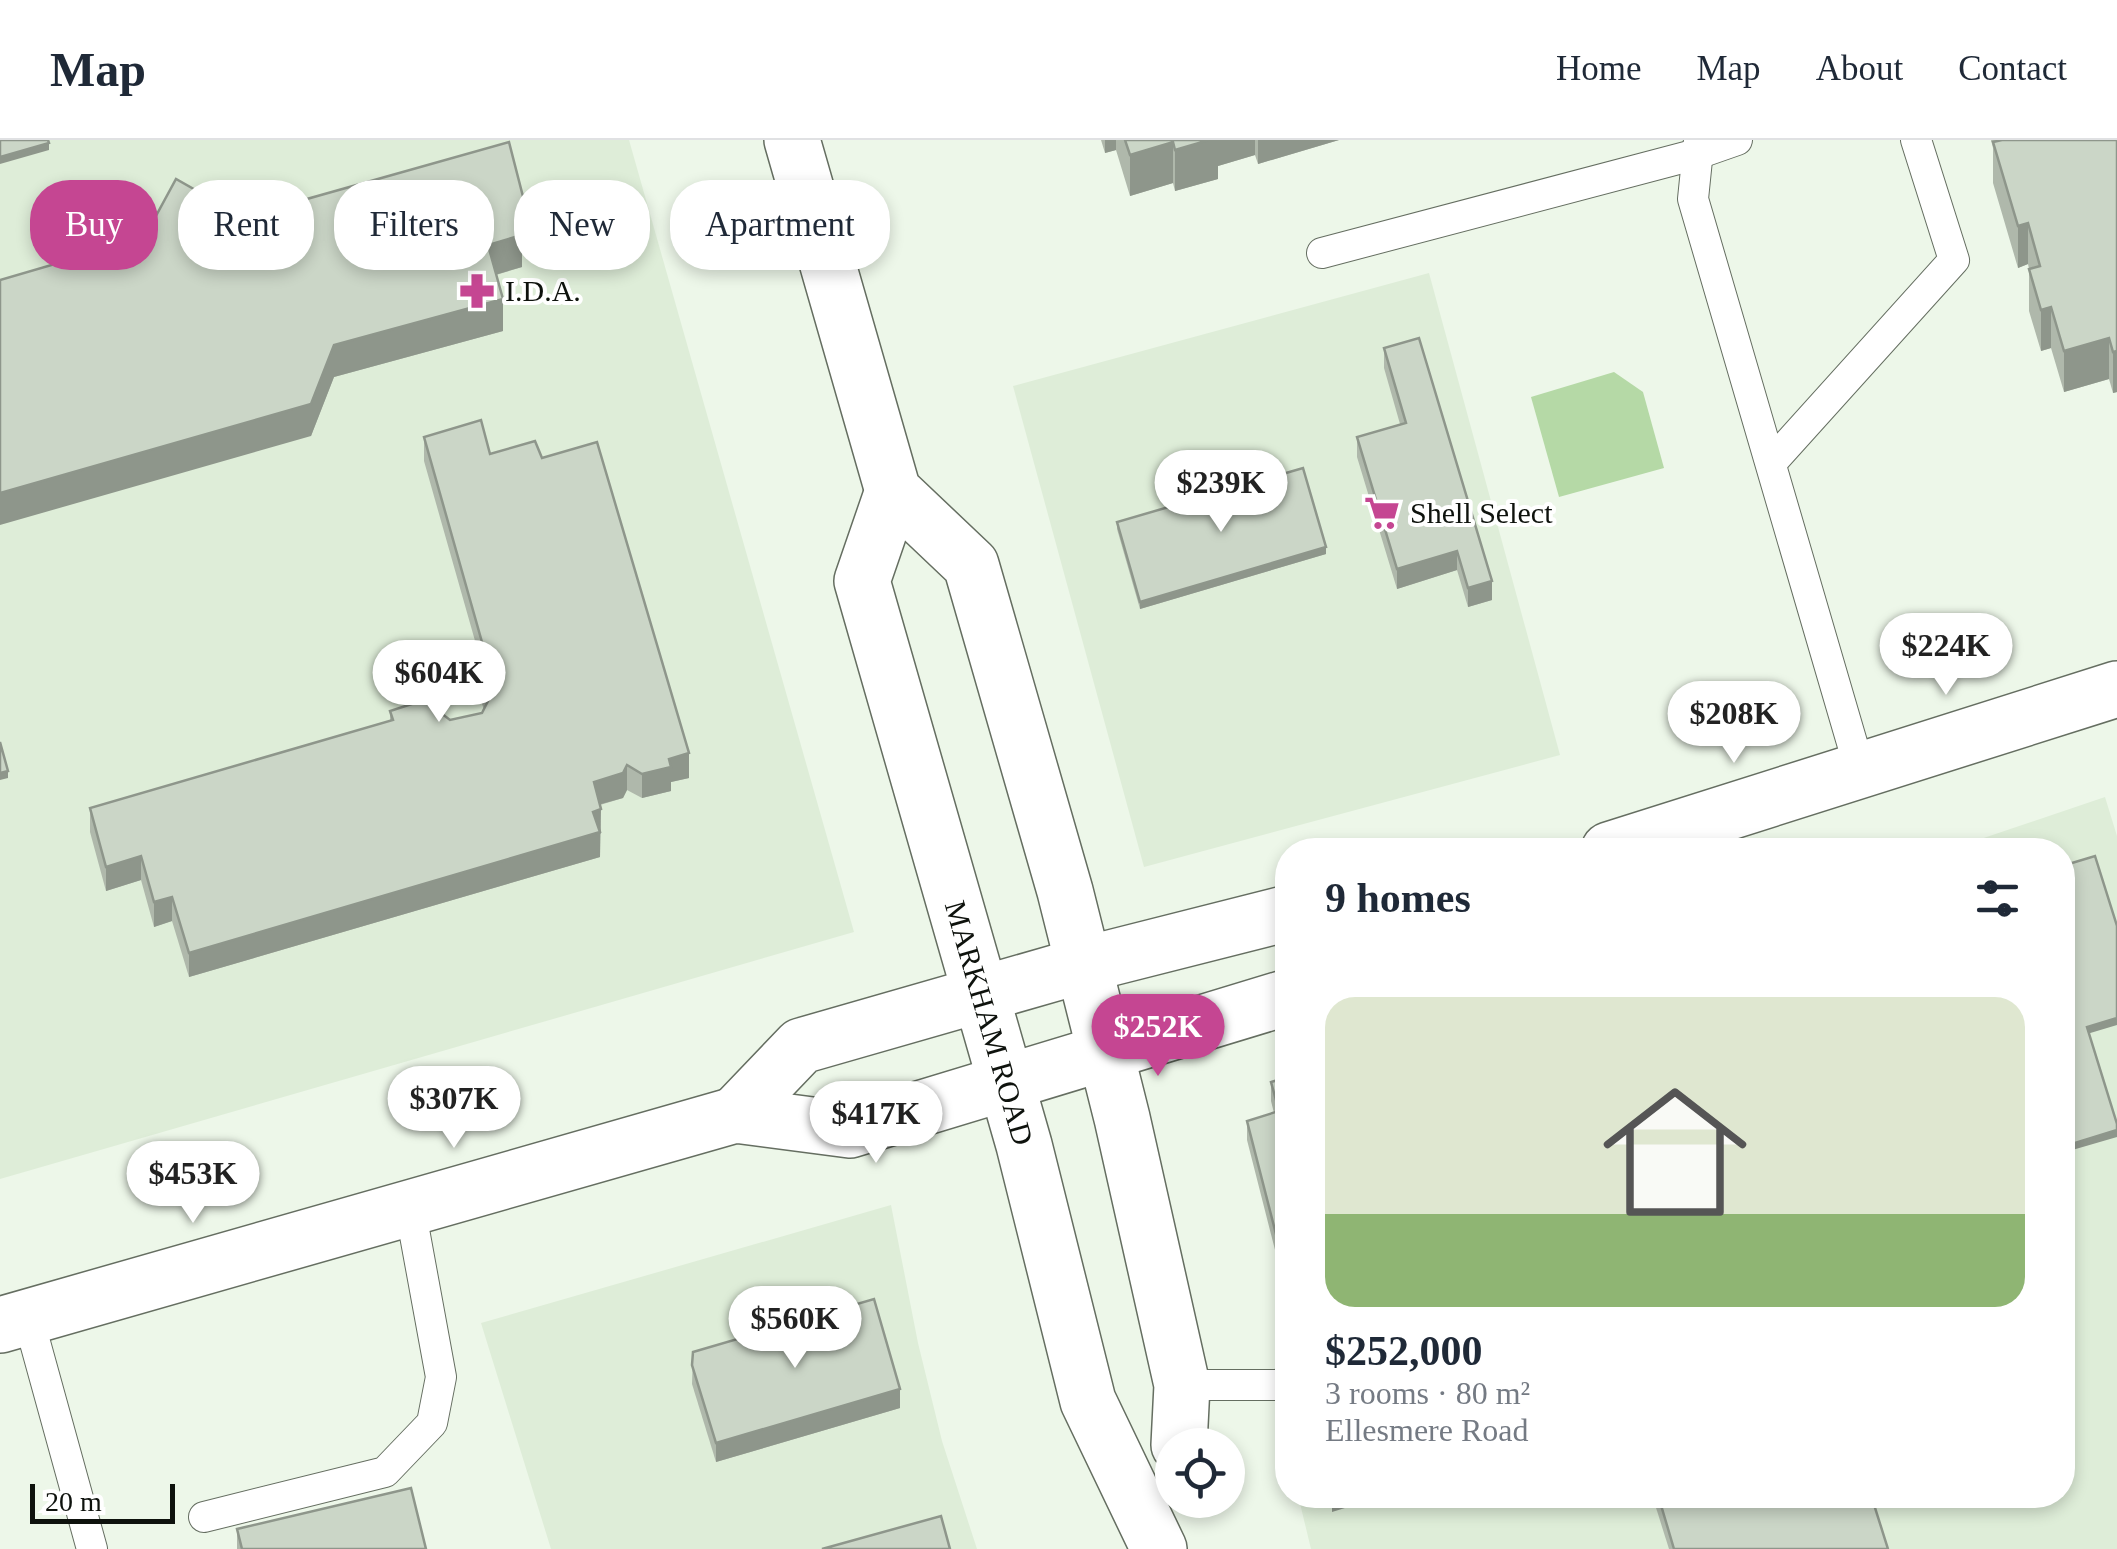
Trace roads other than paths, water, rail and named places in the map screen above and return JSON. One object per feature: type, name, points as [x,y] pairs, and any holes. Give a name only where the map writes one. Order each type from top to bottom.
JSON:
[{"type":"main road","points":[[792,140],[893,491],[971,566],[1106,1052],[1182,1385],[1180,1428]]},
{"type":"main road","name":"MARKHAM ROAD","points":[[893,491],[862,581],[1006,1082],[1088,1401],[1159,1549]]},
{"type":"main road","points":[[1647,838],[2117,688]]},
{"type":"main road","points":[[735,1115],[802,1046],[981,993],[1275,916]]},
{"type":"main road","points":[[14,1322],[735,1115],[850,1130],[1275,1002]]},
{"type":"main road","points":[[1175,1549],[1176,1518]]},
{"type":"lane","points":[[1322,253],[1698,147],[1737,140]]},
{"type":"lane","points":[[1770,463],[1954,260],[1916,140]]},
{"type":"lane","points":[[1698,147],[1693,200],[1860,770]]},
{"type":"lane","points":[[204,1517],[385,1472],[432,1423],[441,1377],[410,1208]]},
{"type":"lane","points":[[14,1322],[92,1549]]},
{"type":"lane","points":[[1182,1385],[1275,1385]]},
{"type":"place","name":"I.D.A.","points":[[477,291]]},
{"type":"place","name":"Shell Select","points":[[1382,513]]}]
